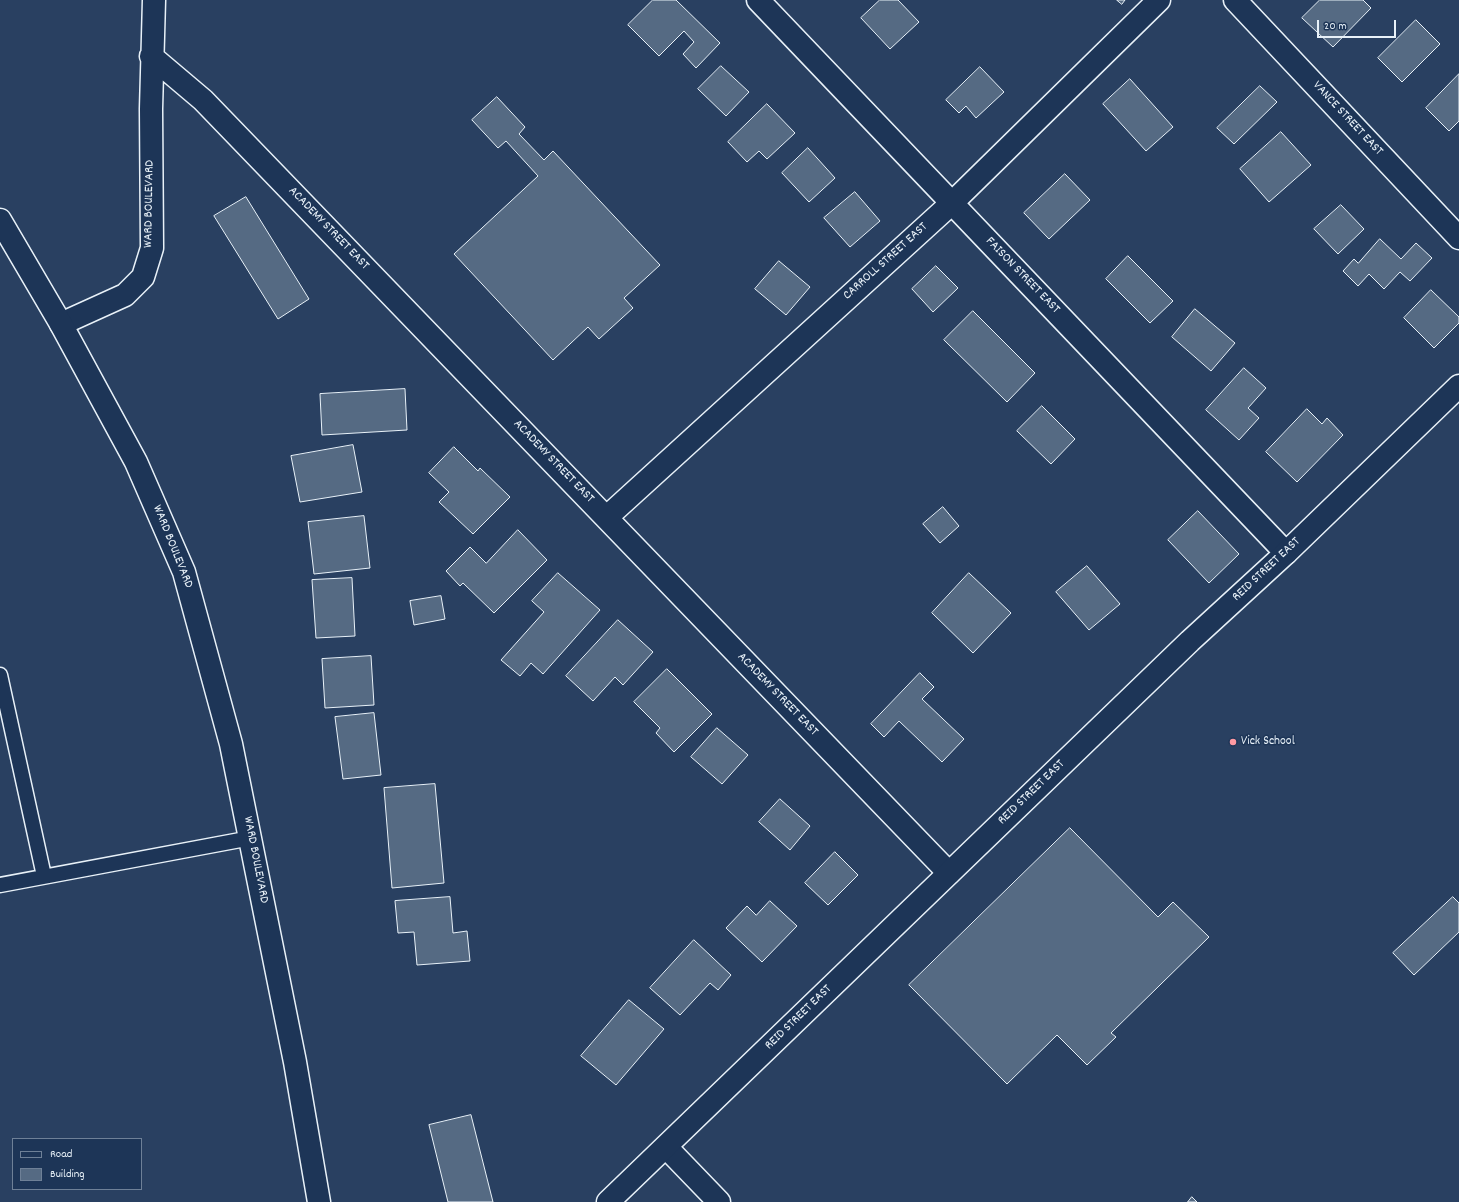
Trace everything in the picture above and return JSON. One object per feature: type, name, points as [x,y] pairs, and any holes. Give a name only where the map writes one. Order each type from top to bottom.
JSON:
[{"type":"street","name":"WARD BOULEVARD","points":[[154,0],[151,56],[152,248],[143,277],[126,295],[61,324],[136,462],[184,572],[231,744],[295,1062],[319,1202]]},
{"type":"street","name":"FAISON STREET EAST","points":[[758,0],[1286,553]]},
{"type":"street","name":"CARROLL STREET EAST","points":[[607,517],[952,203],[1159,0]]},
{"type":"street","name":"VANCE STREET EAST","points":[[1235,0],[1459,238]]},
{"type":"street","name":"ACADEMY STREET EAST","points":[[151,56],[203,100],[949,873]]},
{"type":"street","points":[[0,220],[61,324]]},
{"type":"street","name":"REID STREET EAST","points":[[608,1202],[1190,641],[1286,553],[1459,386]]},
{"type":"street","points":[[666,1147],[719,1202]]},
{"type":"lane","points":[[0,675],[44,876]]},
{"type":"lane","points":[[0,885],[250,838]]},
{"type":"building","points":[[653,0],[676,0],[720,43],[696,68],[683,54],[694,42],[684,31],[659,56],[628,25]]},
{"type":"building","points":[[880,0],[898,0],[919,22],[890,49],[861,18]]},
{"type":"building","points":[[1117,0],[1125,0],[1122,4]]},
{"type":"building","points":[[1320,0],[1363,0],[1371,8],[1333,47],[1302,18]]},
{"type":"building","points":[[1416,20],[1440,44],[1402,82],[1378,58]]},
{"type":"building","points":[[721,66],[749,92],[726,116],[698,89]]},
{"type":"building","points":[[980,67],[1004,92],[976,118],[966,106],[959,113],[946,100]]},
{"type":"building","points":[[1459,74],[1459,121],[1449,131],[1426,108]]},
{"type":"building","points":[[1130,79],[1173,127],[1146,151],[1103,104]]},
{"type":"building","points":[[1260,86],[1277,102],[1234,144],[1217,128]]},
{"type":"building","points":[[497,97],[525,127],[519,134],[544,160],[553,151],[660,265],[624,298],[633,308],[599,339],[588,327],[553,360],[454,254],[538,176],[506,141],[498,148],[472,120]]},
{"type":"building","points":[[767,104],[795,133],[767,159],[759,151],[747,162],[728,142]]},
{"type":"building","points":[[1281,132],[1311,165],[1269,202],[1240,169]]},
{"type":"building","points":[[808,148],[835,178],[809,202],[782,173]]},
{"type":"building","points":[[1065,174],[1090,200],[1049,239],[1024,213]]},
{"type":"building","points":[[855,192],[880,221],[850,247],[824,218]]},
{"type":"building","points":[[246,197],[309,299],[278,319],[214,216]]},
{"type":"building","points":[[1341,205],[1364,229],[1338,254],[1314,229]]},
{"type":"building","points":[[1380,239],[1401,259],[1416,243],[1432,258],[1410,281],[1400,272],[1384,289],[1369,274],[1358,286],[1343,271],[1354,259],[1358,263]]},
{"type":"building","points":[[1128,256],[1173,301],[1150,323],[1106,279]]},
{"type":"building","points":[[779,261],[810,287],[786,315],[755,289]]},
{"type":"building","points":[[936,266],[958,288],[933,312],[912,289]]},
{"type":"building","points":[[1431,290],[1459,317],[1459,323],[1434,348],[1404,318]]},
{"type":"building","points":[[1195,309],[1235,343],[1211,371],[1172,337]]},
{"type":"building","points":[[973,311],[1035,373],[1007,402],[944,340]]},
{"type":"building","points":[[1244,368],[1266,388],[1248,408],[1259,418],[1239,440],[1206,410]]},
{"type":"building","points":[[405,389],[407,430],[322,435],[320,394]]},
{"type":"building","points":[[1042,406],[1075,439],[1051,464],[1017,431]]},
{"type":"building","points":[[1307,409],[1322,424],[1327,418],[1343,435],[1297,482],[1266,452]]},
{"type":"building","points":[[353,445],[362,492],[300,502],[291,456]]},
{"type":"building","points":[[454,447],[478,471],[480,468],[510,497],[473,534],[439,502],[449,492],[429,473]]},
{"type":"building","points":[[943,507],[959,526],[940,543],[923,524]]},
{"type":"building","points":[[1198,511],[1239,554],[1209,583],[1168,540]]},
{"type":"building","points":[[364,516],[370,568],[314,574],[308,522]]},
{"type":"building","points":[[518,530],[547,560],[494,613],[463,583],[460,586],[446,571],[470,547],[486,563]]},
{"type":"building","points":[[1087,566],[1120,604],[1089,630],[1056,592]]},
{"type":"building","points":[[558,573],[600,610],[543,674],[531,663],[520,676],[501,660],[544,612],[532,601]]},
{"type":"building","points":[[969,573],[1011,613],[973,653],[932,613]]},
{"type":"building","points":[[352,578],[355,636],[316,638],[312,580]]},
{"type":"building","points":[[441,596],[445,619],[414,625],[410,601]]},
{"type":"building","points":[[618,620],[653,652],[623,685],[615,677],[593,701],[566,676]]},
{"type":"building","points":[[371,656],[374,705],[325,708],[322,659]]},
{"type":"building","points":[[667,669],[712,714],[674,752],[656,733],[660,728],[634,702]]},
{"type":"building","points":[[920,673],[934,687],[922,699],[964,739],[942,762],[899,721],[884,737],[871,724]]},
{"type":"building","points":[[374,713],[381,775],[343,779],[335,717]]},
{"type":"building","points":[[717,728],[748,755],[722,784],[691,757]]},
{"type":"building","points":[[435,784],[444,883],[392,888],[384,788]]},
{"type":"building","points":[[780,799],[810,826],[790,850],[759,822]]},
{"type":"building","points":[[1070,828],[1158,917],[1173,902],[1209,937],[1111,1033],[1116,1037],[1087,1065],[1057,1035],[1007,1084],[909,985]]},
{"type":"building","points":[[835,852],[858,875],[828,905],[805,883]]},
{"type":"building","points":[[450,897],[453,933],[467,931],[470,961],[417,965],[414,932],[398,933],[395,901]]},
{"type":"building","points":[[1453,897],[1459,903],[1459,932],[1414,975],[1393,953]]},
{"type":"building","points":[[770,901],[797,926],[762,962],[726,928],[747,906],[756,915]]},
{"type":"building","points":[[694,940],[731,975],[718,990],[710,983],[680,1015],[650,988]]},
{"type":"building","points":[[629,1000],[664,1029],[616,1085],[581,1056]]},
{"type":"building","points":[[471,1115],[493,1202],[448,1202],[429,1125]]},
{"type":"building","points":[[1192,1197],[1197,1202],[1188,1202]]},
{"type":"place","name":"Vick School","points":[[1233,742]]}]
